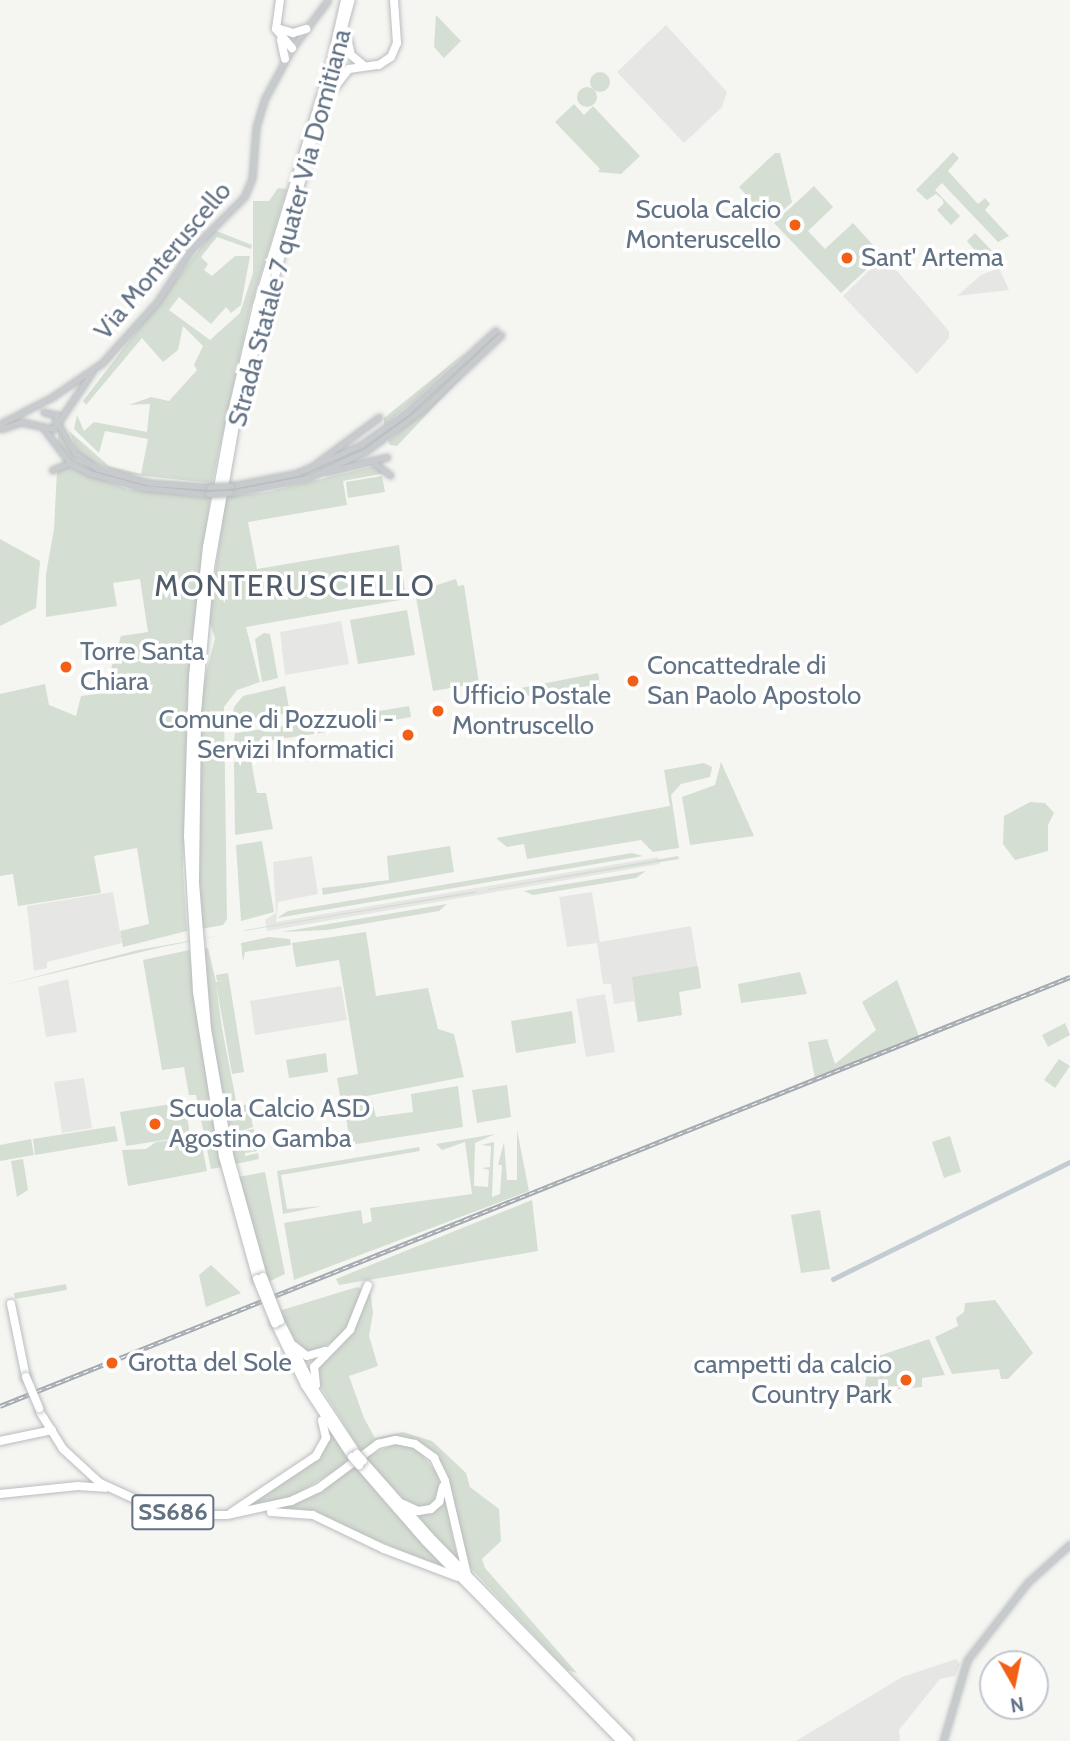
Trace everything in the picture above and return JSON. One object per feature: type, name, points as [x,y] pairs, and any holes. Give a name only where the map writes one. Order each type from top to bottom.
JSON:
[{"type":"highway","points":[[280,0],[278,27],[285,59]]},
{"type":"highway","name":"Strada Statale 7 quater Via Domitiana","points":[[345,0],[329,71],[257,306],[214,501],[190,724],[194,928],[226,1156],[260,1278],[277,1322],[321,1413],[361,1463],[465,1577],[621,1741]]},
{"type":"highway","name":"Strada Statale 7 quater Via Domitiana","points":[[194,928],[195,747],[202,640],[219,511],[253,347],[327,100],[351,0]]},
{"type":"highway","points":[[327,100],[344,72],[382,64],[395,50],[394,0]]},
{"type":"highway","points":[[346,26],[348,50],[364,66]]},
{"type":"highway","points":[[278,27],[293,33],[306,29]]},
{"type":"highway","points":[[278,27],[292,48]]},
{"type":"highway","points":[[281,40],[292,48]]},
{"type":"highway","points":[[317,1394],[313,1369],[350,1330],[368,1285]]},
{"type":"highway","name":"SS686","points":[[11,1304],[26,1377],[39,1410],[73,1457],[108,1488],[164,1510],[227,1515],[254,1511]]},
{"type":"highway","name":"Strada Statale 7 quater Via Domitiana","points":[[277,1322],[355,1455]]},
{"type":"highway","points":[[290,1344],[310,1356],[328,1351]]},
{"type":"highway","points":[[36,1431],[39,1410]]},
{"type":"highway","points":[[227,1515],[321,1450],[326,1433],[321,1413]]},
{"type":"highway","points":[[0,1441],[51,1429]]},
{"type":"highway","points":[[254,1511],[319,1488],[370,1449],[390,1441],[406,1441],[425,1450],[442,1474],[465,1577]]},
{"type":"highway","name":"Strada Statale 7 quater Via Domitiana","points":[[361,1463],[465,1577],[629,1741]]},
{"type":"highway","points":[[78,1486],[86,1469]]},
{"type":"highway","name":"SS686","points":[[86,1469],[121,1494]]},
{"type":"highway","points":[[394,1499],[413,1510],[431,1508],[442,1497],[442,1474]]},
{"type":"highway","name":"SS686","points":[[0,1494],[78,1486],[108,1488]]},
{"type":"highway","points":[[254,1511],[313,1515],[384,1549],[465,1577]]},
{"type":"street","name":"Via Monteruscello","points":[[0,426],[92,372],[142,321],[191,250],[248,191],[259,114],[285,59],[328,0]]},
{"type":"street","points":[[43,412],[52,411],[75,453],[98,469],[150,483],[231,486],[312,467],[361,445],[395,422],[499,332],[401,427],[325,472]]},
{"type":"street","points":[[0,426],[21,422],[43,428],[59,423],[92,372]]},
{"type":"street","points":[[39,405],[43,412],[43,428],[70,463],[132,486],[208,494],[230,493],[368,464],[387,457]]},
{"type":"street","points":[[64,416],[65,431]]},
{"type":"street","points":[[312,467],[379,418]]},
{"type":"street","points":[[52,470],[70,463]]},
{"type":"street","points":[[368,464],[383,466],[390,475]]},
{"type":"street","points":[[943,1741],[967,1660],[1028,1582],[1070,1544]]},
{"type":"shaded area","points":[[436,15],[461,41],[444,58],[434,47]]},
{"type":"shaded area","points":[[666,25],[727,92],[722,107],[684,143],[617,72]]},
{"type":"shaded area","points":[[600,72],[607,75],[610,82],[607,89],[600,92],[593,89],[590,82],[593,75]]},
{"type":"shaded area","points":[[587,87],[594,90],[597,97],[594,104],[587,107],[580,104],[577,97],[580,90]]},
{"type":"shaded area","points":[[574,104],[584,115],[593,106],[640,156],[621,174],[598,172],[600,169],[555,122]]},
{"type":"shaded area","points":[[953,152],[959,158],[948,171],[978,204],[985,198],[990,204],[985,210],[1009,236],[998,242],[942,183],[935,190],[960,216],[951,225],[937,210],[944,203],[942,199],[936,194],[927,200],[916,190]]},
{"type":"shaded area","points":[[775,153],[780,153],[792,202],[771,222],[739,187]]},
{"type":"shaded area","points":[[814,186],[833,207],[808,231],[825,249],[853,223],[882,255],[841,293],[774,223]]},
{"type":"shaded area","points":[[278,188],[287,189],[250,309],[212,483],[125,474],[90,462],[78,452],[69,431],[109,466],[141,474],[148,439],[105,431],[99,453],[74,429],[77,415],[84,431],[94,422],[147,432],[150,404],[129,405],[151,397],[169,401],[197,370],[194,365],[203,346],[183,326],[178,350],[163,362],[142,338],[86,405],[83,401],[214,230],[252,245],[251,249],[217,237],[201,257],[208,264],[204,270],[212,276],[235,256],[250,256],[241,305],[231,313],[226,307],[211,324],[179,297],[169,310],[210,340],[240,313],[253,273],[253,201],[269,201]]},
{"type":"shaded area","points":[[975,233],[993,252],[984,261],[967,241]]},
{"type":"shaded area","points":[[884,256],[949,331],[949,338],[917,374],[843,296]]},
{"type":"shaded area","points":[[999,268],[1009,290],[957,296],[981,275]]},
{"type":"shaded area","points":[[491,340],[416,410],[364,449],[302,477],[230,491],[303,473],[361,447],[404,418]]},
{"type":"shaded area","points":[[466,352],[413,402],[384,425],[384,418]]},
{"type":"shaded area","points":[[465,374],[397,446],[390,445],[388,441]]},
{"type":"shaded area","points":[[59,431],[78,461],[97,471],[144,484],[209,491],[157,488],[96,474],[71,460],[57,444]]},
{"type":"shaded area","points":[[66,466],[127,489],[210,498],[188,690],[183,870],[187,931],[123,947],[120,931],[149,924],[137,848],[94,856],[101,893],[18,906],[13,874],[0,876],[0,694],[45,684],[49,705],[76,716],[81,696],[97,694],[106,685],[121,636],[148,632],[140,579],[113,583],[117,606],[46,617],[46,574],[54,529],[57,471]]},
{"type":"shaded area","points":[[375,466],[386,473],[343,481],[347,505],[248,522],[257,569],[399,545],[406,599],[246,627],[260,682],[237,690],[224,707],[227,919],[223,925],[201,929],[197,853],[201,694],[215,638],[209,621],[225,497],[267,492]]},
{"type":"shaded area","points":[[382,476],[385,492],[348,498],[346,482]]},
{"type":"shaded area","points":[[0,539],[40,561],[36,608],[0,626]]},
{"type":"shaded area","points":[[456,579],[458,586],[464,585],[479,683],[433,691],[415,592]]},
{"type":"shaded area","points":[[407,610],[415,655],[358,664],[350,620]]},
{"type":"shaded area","points":[[341,621],[349,664],[285,675],[280,632]]},
{"type":"shaded area","points":[[264,633],[270,634],[278,678],[262,682],[255,639]]},
{"type":"shaded area","points":[[598,673],[600,684],[504,700],[495,693]]},
{"type":"shaded area","points":[[285,686],[290,713],[231,722],[234,707],[243,696]]},
{"type":"shaded area","points":[[409,706],[411,717],[363,725],[361,714]]},
{"type":"shaded area","points":[[358,714],[360,726],[329,731],[328,719]]},
{"type":"shaded area","points":[[325,720],[327,732],[233,746],[235,733]]},
{"type":"shaded area","points":[[251,760],[257,793],[266,793],[273,829],[235,835],[234,762]]},
{"type":"shaded area","points":[[721,762],[754,836],[690,845],[682,797],[715,785]]},
{"type":"shaded area","points":[[704,763],[712,767],[710,777],[681,784],[671,795],[679,848],[653,852],[641,840],[527,859],[524,844],[507,847],[496,838],[670,806],[664,770]]},
{"type":"shaded area","points":[[1030,802],[1045,803],[1054,813],[1048,825],[1048,851],[1015,860],[1003,844],[1004,816]]},
{"type":"shaded area","points":[[262,841],[274,912],[241,921],[236,845]]},
{"type":"shaded area","points":[[450,846],[454,872],[323,895],[322,888],[389,880],[387,856]]},
{"type":"shaded area","points":[[632,853],[643,856],[277,918],[288,911]]},
{"type":"shaded area","points":[[312,856],[318,894],[278,902],[276,922],[658,857],[660,864],[267,931],[265,920],[276,913],[273,862]]},
{"type":"shaded area","points":[[678,856],[679,859],[488,890],[488,889]]},
{"type":"shaded area","points":[[646,871],[636,878],[533,895],[524,891]]},
{"type":"shaded area","points":[[113,892],[122,943],[47,962],[47,968],[34,971],[27,906]]},
{"type":"shaded area","points":[[592,892],[600,942],[691,926],[701,988],[679,992],[682,1015],[638,1022],[634,1001],[614,1004],[611,984],[603,984],[597,943],[567,947],[559,897]]},
{"type":"shaded area","points":[[476,893],[244,931],[245,930]]},
{"type":"shaded area","points":[[447,904],[439,911],[327,930],[281,932]]},
{"type":"shaded area","points":[[366,932],[376,996],[428,988],[438,1029],[454,1034],[464,1077],[341,1101],[337,1078],[358,1074],[339,960],[296,967],[292,943]]},
{"type":"shaded area","points":[[223,935],[162,947],[0,986],[138,950]]},
{"type":"shaded area","points":[[269,937],[290,939],[291,945],[245,952],[243,962],[241,943]]},
{"type":"shaded area","points":[[208,948],[216,982],[224,980],[217,981],[216,975],[228,973],[244,1072],[232,1074],[216,983],[222,1028],[237,1106],[249,1104],[253,1127],[241,1131],[254,1129],[257,1151],[245,1153],[245,1156],[258,1153],[259,1159],[235,1164],[214,1056],[202,949]]},
{"type":"shaded area","points":[[189,950],[222,1167],[211,1169],[196,1095],[189,1095],[184,1067],[162,1070],[143,960]]},
{"type":"shaded area","points":[[698,966],[701,988],[679,992],[682,1015],[638,1022],[632,977]]},
{"type":"shaded area","points":[[800,972],[807,994],[741,1003],[738,984]]},
{"type":"shaded area","points":[[68,979],[77,1032],[46,1037],[38,987]]},
{"type":"shaded area","points":[[897,980],[919,1036],[815,1079],[808,1042],[827,1039],[835,1064],[876,1030],[862,1002]]},
{"type":"shaded area","points":[[341,986],[347,1020],[255,1035],[250,1001]]},
{"type":"shaded area","points":[[605,994],[615,1052],[586,1057],[576,999]]},
{"type":"shaded area","points":[[572,1011],[576,1043],[516,1053],[511,1021]]},
{"type":"shaded area","points":[[1065,1023],[1070,1035],[1048,1047],[1042,1035]]},
{"type":"shaded area","points":[[326,1053],[328,1072],[289,1078],[286,1060]]},
{"type":"shaded area","points":[[1059,1059],[1070,1066],[1055,1088],[1044,1080]]},
{"type":"shaded area","points":[[84,1078],[92,1128],[62,1133],[54,1082]]},
{"type":"shaded area","points":[[507,1085],[511,1117],[477,1123],[472,1090]]},
{"type":"shaded area","points":[[458,1086],[463,1127],[325,1149],[350,1142],[344,1105],[372,1101],[376,1117],[413,1112],[411,1094]]},
{"type":"shaded area","name":"Scuola Calcio ASD Agostino Gamba","points":[[185,1102],[190,1136],[126,1146],[120,1112]]},
{"type":"shaded area","points":[[115,1126],[118,1141],[35,1155],[33,1139]]},
{"type":"shaded area","points":[[517,1130],[529,1191],[294,1280],[284,1223],[361,1210],[363,1224],[372,1221],[370,1208],[472,1194],[465,1142],[442,1150],[436,1144],[495,1134],[475,1143],[474,1186],[488,1187],[489,1170],[482,1168],[490,1167],[491,1146],[481,1145],[494,1142],[492,1197],[500,1194],[502,1165],[498,1165],[504,1142],[507,1180],[517,1180]]},
{"type":"shaded area","points":[[200,1136],[207,1171],[128,1186],[122,1150],[146,1149],[156,1142]]},
{"type":"shaded area","points":[[950,1136],[961,1172],[944,1178],[932,1142]]},
{"type":"shaded area","points":[[31,1139],[34,1155],[0,1161],[0,1145]]},
{"type":"shaded area","points":[[419,1147],[420,1151],[281,1175],[287,1209],[323,1206],[283,1214],[277,1171]]},
{"type":"shaded area","points":[[23,1159],[28,1190],[17,1197],[11,1161]]},
{"type":"shaded area","points":[[265,1172],[285,1274],[268,1282],[238,1177]]},
{"type":"shaded area","points":[[532,1200],[538,1251],[339,1285],[336,1279]]},
{"type":"shaded area","points":[[820,1210],[830,1269],[801,1273],[791,1215]]},
{"type":"shaded area","points":[[211,1265],[241,1293],[206,1307],[199,1275]]},
{"type":"shaded area","points":[[66,1284],[67,1290],[15,1299],[14,1293]]},
{"type":"shaded area","points":[[357,1287],[362,1289],[349,1326],[336,1340],[310,1354],[298,1347],[279,1311]]},
{"type":"shaded area","points":[[370,1289],[373,1313],[369,1336],[378,1366],[349,1376],[364,1418],[375,1438],[403,1432],[432,1441],[466,1473],[470,1487],[499,1509],[501,1541],[482,1559],[485,1568],[577,1673],[567,1670],[464,1561],[447,1475],[437,1455],[404,1437],[360,1450],[318,1382],[318,1368],[353,1333]]},
{"type":"shaded area","points":[[995,1300],[1033,1353],[1008,1379],[1001,1379],[999,1369],[952,1374],[935,1337],[958,1326],[956,1318],[964,1312],[965,1303]]},
{"type":"shaded area","points":[[929,1339],[945,1375],[922,1378],[922,1387],[889,1390],[883,1397],[864,1392],[869,1359]]},
{"type":"shaded area","points":[[329,1430],[351,1461],[290,1498],[246,1507],[319,1456]]},
{"type":"shaded area","points":[[395,1444],[416,1448],[439,1475],[439,1497],[427,1509],[407,1505],[364,1458]]},
{"type":"shaded area","points":[[355,1466],[389,1507],[450,1571],[310,1512],[285,1508],[318,1492]]},
{"type":"shaded area","points":[[446,1501],[453,1539],[459,1562],[411,1513]]},
{"type":"shaded area","points":[[956,1659],[960,1664],[955,1676],[940,1679],[899,1730],[900,1741],[796,1741],[902,1677]]},
{"type":"waterway","points":[[833,1279],[1070,1162]]},
{"type":"railway","points":[[0,1406],[1070,977]]},
{"type":"place","name":"Scuola Calcio Monteruscello","points":[[795,225]]},
{"type":"place","name":"Sant' Artema","points":[[847,258]]},
{"type":"place","name":"Torre Santa Chiara","points":[[66,667]]},
{"type":"place","name":"Concattedrale di San Paolo Apostolo","points":[[633,681]]},
{"type":"place","name":"Ufficio Postale Montruscello","points":[[438,711]]},
{"type":"place","name":"Comune di Pozzuoli - Servizi Informatici","points":[[408,735]]},
{"type":"place","name":"Scuola Calcio ASD Agostino Gamba","points":[[155,1124]]},
{"type":"place","name":"Grotta del Sole","points":[[112,1363]]},
{"type":"place","name":"campetti da calcio Country Park","points":[[906,1380]]},
{"type":"district","name":"MONTERUSCIELLO","points":[[295,586]]}]
